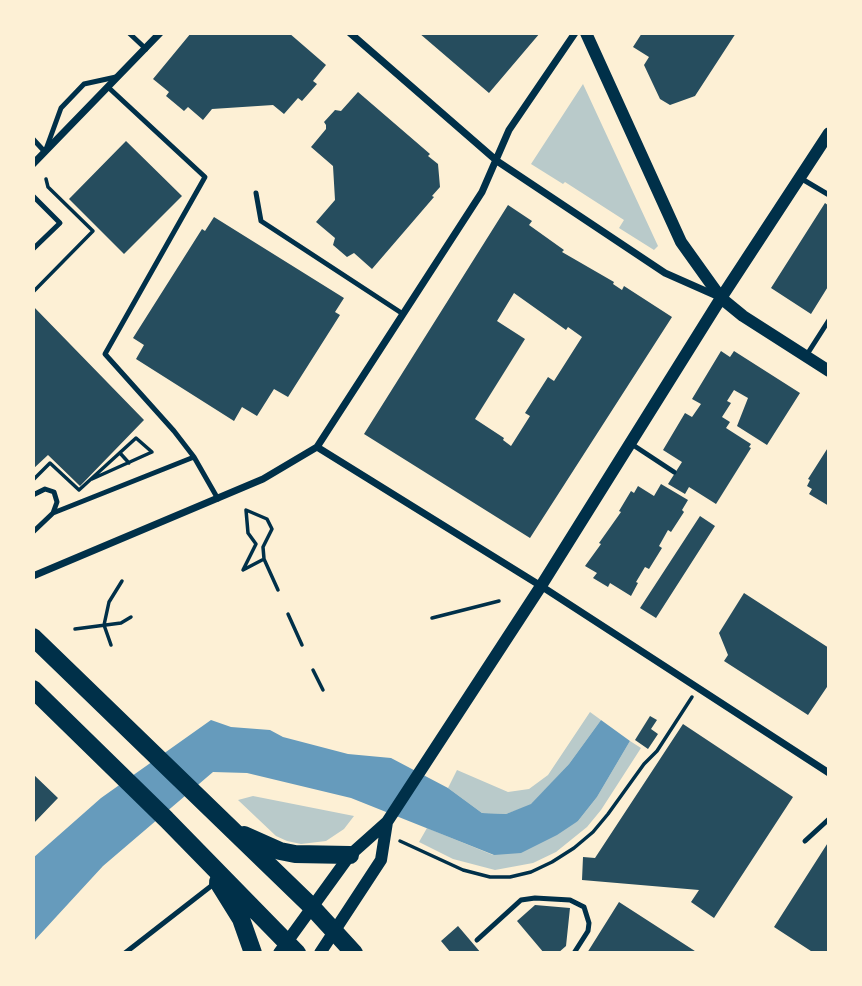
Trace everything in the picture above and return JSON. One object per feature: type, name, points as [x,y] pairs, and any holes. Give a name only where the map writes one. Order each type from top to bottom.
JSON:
[{"type":"main road","points":[[33,637],[311,906],[354,953]]},
{"type":"main road","points":[[33,690],[206,860],[287,949]]},
{"type":"main road","points":[[232,829],[265,845],[295,854],[350,855]]},
{"type":"main road","points":[[206,860],[241,919],[253,953]]},
{"type":"street","points":[[33,164],[160,33]]},
{"type":"street","points":[[350,33],[497,161],[666,273],[721,298]]},
{"type":"street","points":[[33,576],[263,479],[317,447],[482,192],[509,130],[575,33]]},
{"type":"street","points":[[586,33],[681,243],[721,298],[743,316],[829,371]]},
{"type":"street","points":[[287,949],[311,906],[350,855],[386,828],[721,298],[829,133]]},
{"type":"street","points":[[317,447],[541,586],[829,773]]},
{"type":"street","points":[[320,953],[381,860],[386,828]]},
{"type":"lane","points":[[129,33],[146,48]]},
{"type":"lane","points":[[33,139],[45,152],[61,108],[68,100],[85,84],[119,77]]},
{"type":"lane","points":[[109,88],[205,177],[104,354],[174,431],[194,457],[218,499]]},
{"type":"lane","points":[[799,177],[829,195]]},
{"type":"lane","points":[[256,193],[261,221],[403,314]]},
{"type":"lane","points":[[33,196],[60,223],[33,249]]},
{"type":"lane","points":[[806,356],[829,320]]},
{"type":"lane","points":[[630,443],[674,472]]},
{"type":"lane","points":[[33,532],[53,513],[194,457]]},
{"type":"lane","points":[[33,495],[45,489],[54,492],[57,502],[53,513]]},
{"type":"lane","points":[[805,841],[829,819]]},
{"type":"lane","points":[[125,953],[217,881]]},
{"type":"lane","points":[[477,940],[521,901],[535,898],[570,900],[584,907],[589,923],[588,931],[575,953]]},
{"type":"path","points":[[33,292],[93,231],[48,187],[46,179]]},
{"type":"path","points":[[33,480],[50,463],[79,490],[136,438],[152,452],[92,479]]},
{"type":"path","points":[[120,453],[129,463]]},
{"type":"path","points":[[263,547],[256,544],[248,533],[246,510],[267,519],[272,529],[263,547],[264,559],[278,590]]},
{"type":"path","points":[[256,544],[243,570],[264,559]]},
{"type":"path","points":[[111,645],[104,625],[109,602],[122,581]]},
{"type":"path","points":[[432,618],[499,601]]},
{"type":"path","points":[[288,614],[302,645]]},
{"type":"path","points":[[75,629],[121,623],[131,617]]},
{"type":"path","points":[[313,670],[323,690]]},
{"type":"path","points":[[386,828],[413,848],[463,870],[491,877],[510,877],[531,872],[573,848],[593,832],[656,751],[698,690]]},
{"type":"shaded area","points":[[583,84],[658,246],[654,250],[619,228],[624,220],[565,182],[563,184],[531,164]]},
{"type":"shaded area","points":[[590,712],[601,720],[569,764],[531,805],[506,814],[482,813],[448,788],[457,770],[508,792],[529,789],[548,775]]},
{"type":"shaded area","points":[[630,741],[641,748],[601,810],[587,827],[556,852],[533,863],[495,870],[453,859],[419,842],[427,828],[493,855],[578,821],[597,797]]},
{"type":"shaded area","points":[[253,796],[354,816],[344,829],[326,841],[301,844],[276,836],[238,800]]},
{"type":"water","points":[[211,720],[231,727],[270,730],[283,737],[348,754],[391,758],[448,788],[482,813],[506,814],[531,804],[569,764],[601,720],[630,741],[597,797],[578,821],[521,853],[494,855],[351,798],[247,773],[213,772],[103,866],[33,942],[33,858],[101,798]]},
{"type":"building","points":[[191,33],[289,33],[326,65],[313,81],[317,84],[302,101],[298,98],[284,114],[273,105],[212,109],[203,120],[188,107],[184,111],[166,96],[169,92],[153,79]]},
{"type":"building","points":[[419,33],[540,33],[489,93]]},
{"type":"building","points":[[642,33],[736,33],[695,96],[670,105],[660,99],[644,65],[649,57],[633,47]]},
{"type":"building","points":[[358,92],[430,154],[428,156],[438,164],[440,187],[372,269],[354,253],[347,257],[333,245],[335,238],[316,222],[335,200],[333,166],[311,147],[326,129],[324,122],[335,110],[341,111]]},
{"type":"building","points":[[126,141],[182,196],[124,254],[69,199]]},
{"type":"building","points":[[825,203],[829,206],[829,285],[811,314],[771,288]]},
{"type":"building","points":[[508,205],[532,221],[529,225],[564,250],[562,252],[614,282],[613,284],[622,290],[624,286],[672,317],[530,538],[364,434]],"holes":[[[514,293],[566,330],[568,327],[582,337],[554,381],[548,377],[525,413],[530,416],[511,446],[504,438],[475,419],[525,339],[497,321]]]},
{"type":"building","points":[[214,217],[344,298],[335,312],[340,315],[288,397],[274,389],[257,416],[242,407],[234,421],[136,359],[144,345],[133,338],[202,229],[205,231]]},
{"type":"building","points":[[33,306],[144,420],[80,486],[48,455],[33,469]]},
{"type":"building","points":[[721,351],[730,357],[734,351],[800,393],[767,445],[737,426],[748,398],[734,390],[727,401],[731,403],[722,417],[730,422],[726,428],[751,444],[751,448],[716,504],[689,487],[685,494],[668,484],[682,462],[663,450],[685,413],[692,417],[701,404],[692,399]]},
{"type":"building","points":[[829,446],[829,506],[809,494],[812,489],[807,486],[810,480],[808,479]]},
{"type":"building","points":[[661,484],[688,500],[671,532],[668,530],[659,546],[662,548],[649,569],[645,567],[636,582],[638,583],[631,596],[610,583],[608,587],[593,578],[597,573],[585,566],[621,512],[619,511],[631,491],[634,493],[638,486],[654,496]]},
{"type":"building","points":[[700,516],[715,526],[656,618],[640,608]]},
{"type":"building","points":[[744,593],[829,648],[829,684],[808,715],[724,661],[728,655],[719,633]]},
{"type":"building","points":[[650,716],[657,720],[651,729],[658,734],[648,749],[635,740]]},
{"type":"building","points":[[683,724],[793,797],[714,918],[691,902],[699,890],[582,880],[583,857],[595,858]]},
{"type":"building","points":[[33,774],[58,798],[33,824]]},
{"type":"building","points":[[829,841],[829,949],[826,953],[814,953],[774,927]]},
{"type":"building","points":[[619,902],[698,953],[587,953]]},
{"type":"building","points":[[535,905],[570,908],[566,946],[558,953],[544,953],[517,921]]},
{"type":"building","points":[[458,926],[481,953],[451,953],[441,941]]}]
